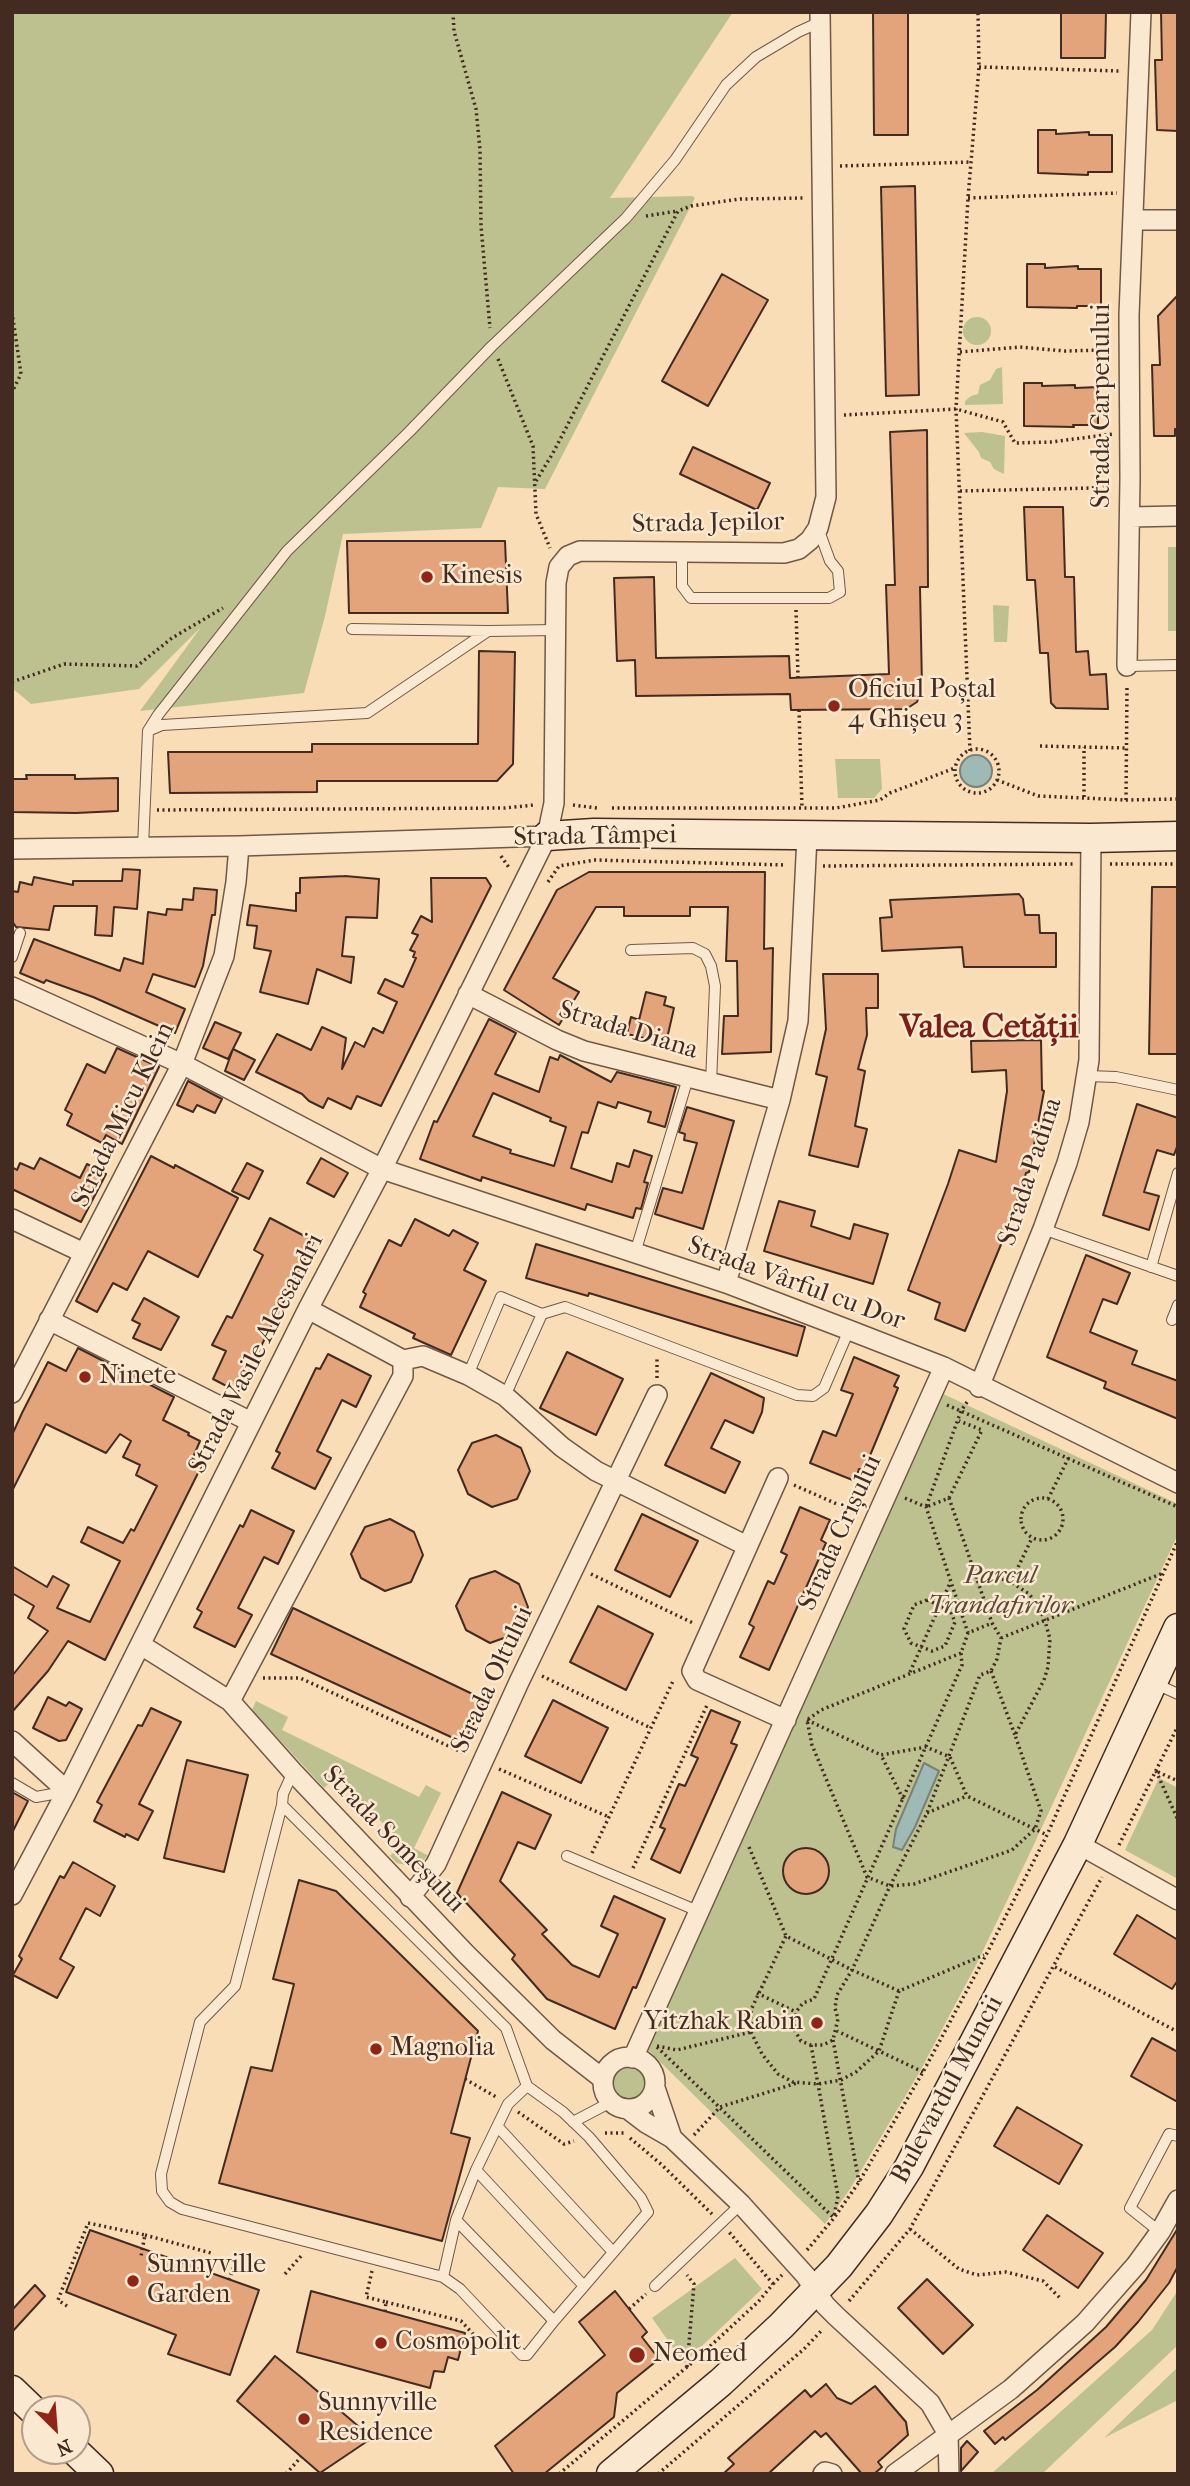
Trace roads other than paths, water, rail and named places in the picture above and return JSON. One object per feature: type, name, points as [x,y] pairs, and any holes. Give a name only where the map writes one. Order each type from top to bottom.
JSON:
[{"type":"main road","name":"Strada Tâmpei","points":[[547,836],[1178,836]]},
{"type":"main road","name":"Bulevardul Muncii","points":[[611,2474],[720,2382],[816,2292],[879,2214],[909,2167],[1078,1844],[1166,1688],[1178,1628]]},
{"type":"street","name":"Strada Carpenului","points":[[1127,666],[1130,517],[1129,315],[1141,12]]},
{"type":"street","name":"Strada Jepilor","points":[[556,631],[556,583],[559,567],[568,556],[580,551],[784,553],[799,549],[810,540],[818,528],[826,497],[820,17]]},
{"type":"street","points":[[1134,220],[1178,220]]},
{"type":"street","points":[[1130,517],[1178,516]]},
{"type":"street","points":[[547,836],[554,803],[556,631]]},
{"type":"street","name":"Strada Tâmpei","points":[[12,849],[239,846],[547,836]]},
{"type":"street","name":"Strada Vasile Alecsandri","points":[[12,1895],[141,1645],[308,1309],[382,1169],[547,836]]},
{"type":"street","points":[[726,1283],[780,1100],[798,1021],[807,836]]},
{"type":"street","name":"Strada Padina","points":[[979,1387],[1043,1229],[1073,1142],[1087,1076],[1091,838]]},
{"type":"street","name":"Strada Micu Klein","points":[[12,1393],[182,1064],[224,956],[239,846]]},
{"type":"street","name":"Strada Vârful cu Dor","points":[[12,987],[182,1064],[382,1169],[726,1283],[944,1367],[979,1387],[1178,1483]]},
{"type":"street","name":"Strada Diana","points":[[468,994],[556,1040],[616,1060],[780,1100]]},
{"type":"street","points":[[12,1219],[84,1253]]},
{"type":"street","points":[[308,1309],[403,1360],[423,1356],[468,1375],[505,1396],[562,1447],[596,1471],[747,1546]]},
{"type":"street","points":[[49,1320],[251,1422]]},
{"type":"street","points":[[230,1701],[403,1376],[403,1360]]},
{"type":"street","name":"Strada Crișului","points":[[643,2049],[698,1911],[791,1718],[944,1367]]},
{"type":"street","name":"Strada Oltului","points":[[410,1897],[436,1864],[526,1668],[657,1395]]},
{"type":"street","points":[[778,1478],[709,1631],[693,1674],[697,1680],[715,1689],[791,1718]]},
{"type":"street","name":"Strada Someșului","points":[[141,1645],[230,1701],[410,1897],[553,2040],[603,2079]]},
{"type":"street","points":[[12,1741],[67,1791]]},
{"type":"street","points":[[1078,1844],[1178,1899]]},
{"type":"street","points":[[643,2049],[617,2060],[606,2071],[603,2079],[604,2091],[620,2106],[672,2138],[741,2204],[782,2247],[836,2316],[930,2403],[948,2434],[948,2474]]},
{"type":"street","points":[[643,2049],[641,2060],[652,2072],[654,2088],[672,2138]]},
{"type":"street","points":[[620,2106],[636,2109],[647,2102],[654,2088]]},
{"type":"street","points":[[895,2474],[1011,2389],[1065,2342],[1110,2297],[1160,2232],[1178,2200]]},
{"type":"street","points":[[823,2474],[832,2474]]},
{"type":"lane","points":[[144,847],[148,731],[287,551],[409,432],[492,346],[626,218],[676,160],[726,85],[756,57],[820,17]]},
{"type":"lane","points":[[682,552],[682,586],[691,598],[830,598],[840,592],[838,571],[831,561],[818,528]]},
{"type":"lane","points":[[352,629],[556,631]]},
{"type":"lane","points":[[148,731],[162,725],[367,713],[488,631]]},
{"type":"lane","points":[[1127,666],[1178,664]]},
{"type":"lane","points":[[12,957],[20,933]]},
{"type":"lane","points":[[631,950],[693,948],[705,954],[711,966],[715,986],[711,1084]]},
{"type":"lane","points":[[1087,1076],[1115,1077],[1178,1090]]},
{"type":"lane","points":[[635,1254],[688,1078]]},
{"type":"lane","points":[[1151,1267],[1178,1172]]},
{"type":"lane","points":[[1043,1229],[1178,1276]]},
{"type":"lane","points":[[468,1375],[501,1297],[542,1314],[565,1307],[797,1395],[813,1396],[824,1388],[849,1330]]},
{"type":"lane","points":[[1172,1320],[1178,1305]]},
{"type":"lane","points":[[505,1396],[542,1314]]},
{"type":"lane","points":[[282,1805],[506,2028],[527,2086],[589,2137],[641,2198],[648,2212],[583,2285],[527,2354],[522,2355],[460,2289],[443,2277],[182,2209],[170,2202],[162,2191],[161,2174],[200,2022],[235,1986],[283,1794],[293,1772]]},
{"type":"lane","points":[[12,1783],[36,1797],[67,1791]]},
{"type":"lane","points":[[567,1856],[698,1911]]},
{"type":"lane","points":[[443,2277],[456,2220],[476,2170],[508,2104],[527,2086]]},
{"type":"lane","points":[[573,2122],[620,2106]]},
{"type":"lane","points":[[498,2127],[613,2252]]},
{"type":"lane","points":[[1160,2232],[1130,2207],[1169,2134],[1178,2136]]},
{"type":"lane","points":[[476,2170],[583,2285]]},
{"type":"lane","points":[[655,2286],[741,2204]]},
{"type":"lane","points":[[456,2220],[554,2321]]},
{"type":"water","points":[[976,755],[988,759],[992,771],[988,783],[976,787],[964,783],[960,771],[964,759]]},
{"type":"water","points":[[924,1763],[939,1771],[902,1850],[893,1847],[896,1829]]},
{"type":"place","name":"Kinesis","points":[[427,577]]},
{"type":"place","name":"Oficiul Poștal 4 Ghișeu 3","points":[[834,706]]},
{"type":"place","name":"Ninete","points":[[85,1377]]},
{"type":"place","name":"Yitzhak Rabin","points":[[817,2023]]},
{"type":"place","name":"Magnolia","points":[[376,2049]]},
{"type":"place","name":"Sunnyville Garden","points":[[133,2281]]},
{"type":"place","name":"Cosmopolit","points":[[381,2343]]},
{"type":"place","name":"Neomed","points":[[637,2355]]},
{"type":"place","name":"Sunnyville Residence","points":[[304,2419]]},
{"type":"district","name":"Valea Cetății","points":[[989,1029]]},
{"type":"park label","name":"Parcul Trandafirilor","points":[[1000,1592]]}]
